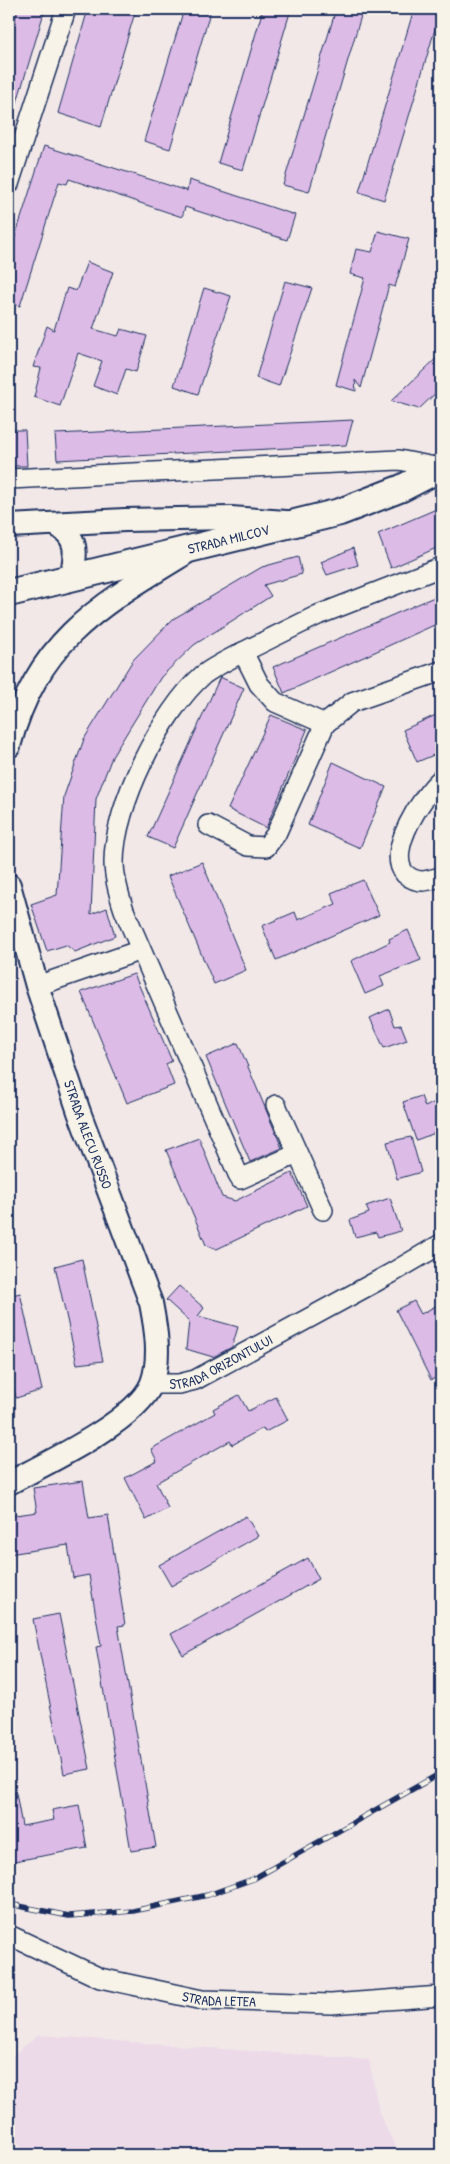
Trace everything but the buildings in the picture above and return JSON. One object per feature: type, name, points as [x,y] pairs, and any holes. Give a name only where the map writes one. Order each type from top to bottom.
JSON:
[{"type":"main road","name":"STRADA MILCOV","points":[[15,591],[340,512],[373,500],[441,468]]},
{"type":"street","points":[[9,184],[66,9]]},
{"type":"street","points":[[9,479],[399,460],[441,468]]},
{"type":"street","points":[[9,526],[125,520],[222,518],[261,519],[294,523]]},
{"type":"street","points":[[55,524],[66,530],[74,543],[76,557],[71,578]]},
{"type":"street","points":[[9,746],[15,723],[32,685],[52,654],[68,636],[96,612],[129,588],[199,546]]},
{"type":"street","points":[[297,1154],[240,1179],[124,910],[117,886],[114,863],[116,836],[122,810],[160,728],[178,702],[204,675],[243,652],[318,615],[441,567]]},
{"type":"street","points":[[243,652],[259,684],[275,702],[325,724]]},
{"type":"street","points":[[208,825],[248,846],[266,847],[276,834],[325,724],[352,702],[441,671]]},
{"type":"street","points":[[441,779],[417,807],[400,847],[399,858],[401,869],[410,879],[422,881],[441,877]]},
{"type":"street","name":"STRADA ALECU RUSSO","points":[[9,885],[37,986],[79,1112],[152,1304],[157,1336],[156,1362],[152,1384]]},
{"type":"street","points":[[37,986],[141,950]]},
{"type":"street","points":[[276,1104],[323,1210]]},
{"type":"street","name":"STRADA ORIZONTULUI","points":[[9,1484],[94,1437],[116,1422],[134,1407],[152,1384],[180,1384],[196,1380],[441,1244]]},
{"type":"street","name":"STRADA LETEA","points":[[9,1935],[100,1978],[202,2000],[331,2004],[441,1996]]},
{"type":"shaded area","points":[[39,2035],[369,2060],[379,2112],[399,2155],[26,2155],[9,2129],[9,2058]]},
{"type":"railway","points":[[9,1904],[69,1916],[133,1911],[208,1895],[253,1879],[441,1773]]},
{"type":"railway","points":[[9,2147],[14,2155]]}]
